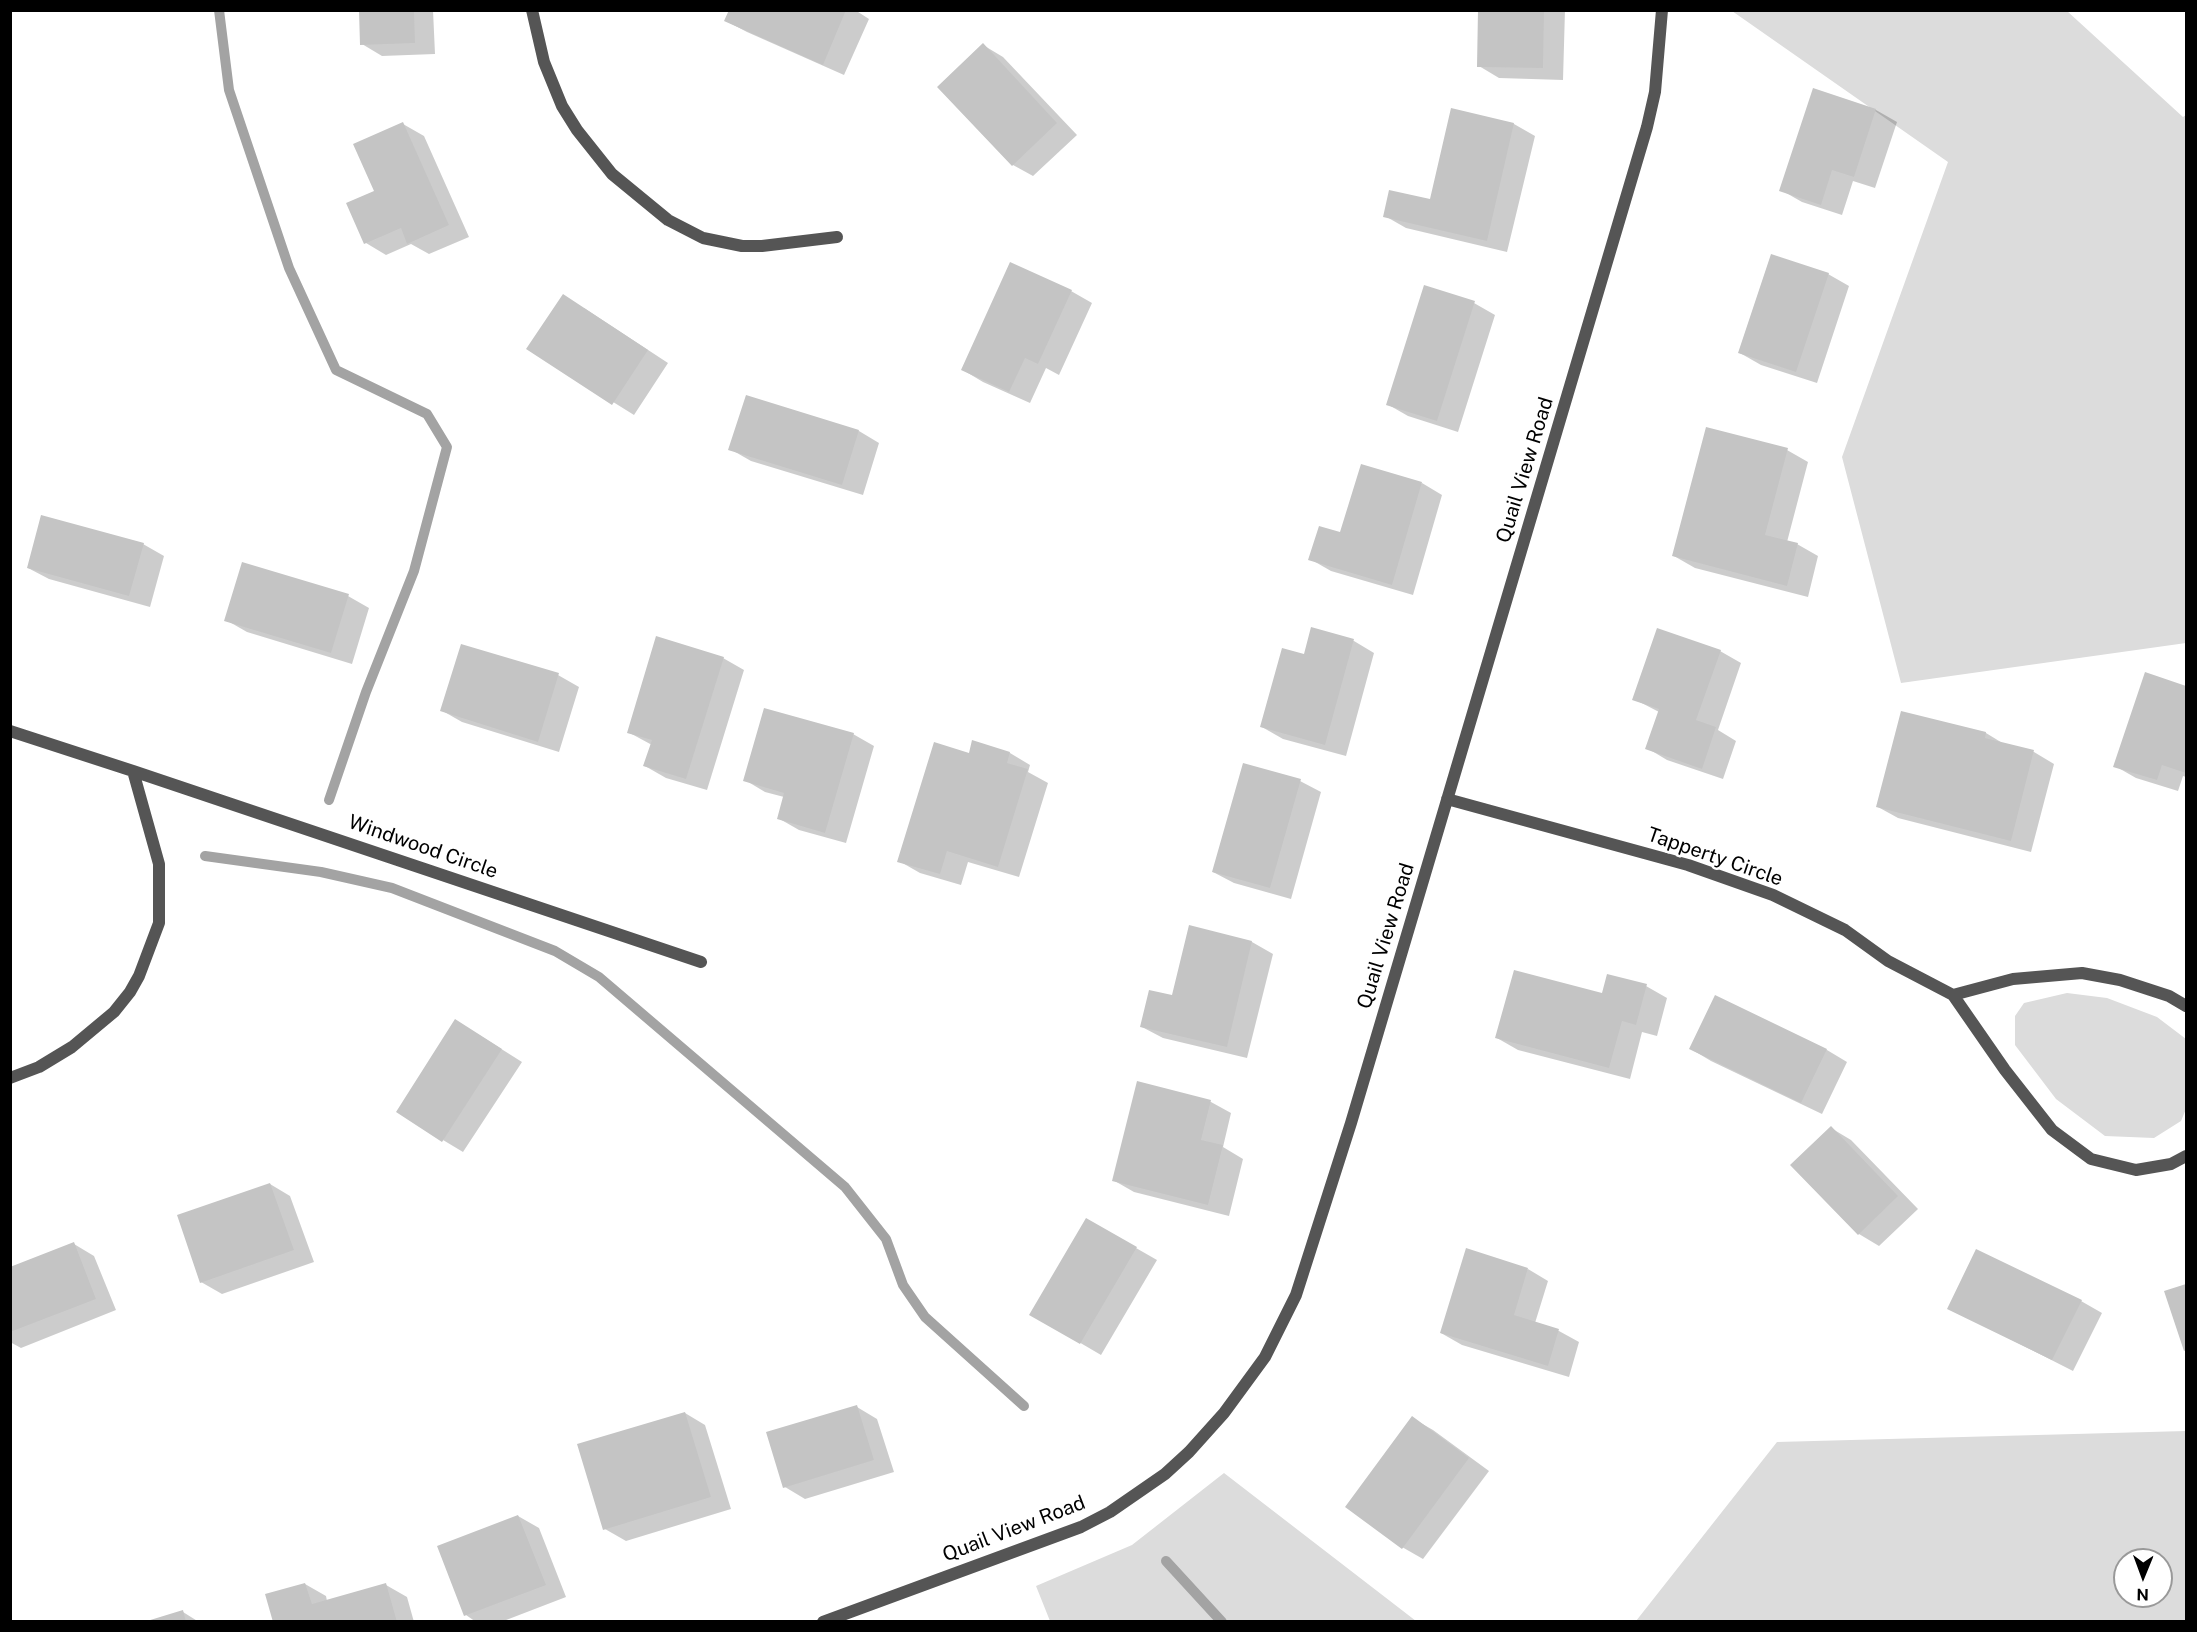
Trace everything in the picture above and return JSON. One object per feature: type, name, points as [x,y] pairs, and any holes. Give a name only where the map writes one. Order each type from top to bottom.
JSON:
[{"type":"street","points":[[532,10],[544,62],[562,106],[577,130],[612,174],[668,220],[703,238],[742,246],[762,246],[837,237]]},
{"type":"street","name":"Quail View Road","points":[[823,1622],[1080,1527],[1110,1512],[1165,1474],[1189,1452],[1224,1413],[1265,1357],[1296,1295],[1351,1123],[1647,127],[1655,92],[1662,10]]},
{"type":"street","name":"Windwood Circle","points":[[10,731],[701,962]]},
{"type":"street","points":[[10,1078],[39,1067],[72,1047],[114,1012],[139,976],[159,923],[159,864],[133,771]]},
{"type":"street","name":"Tapperty Circle","points":[[1447,799],[1688,865],[1773,895],[1845,930],[1888,961],[1953,995],[2005,1070],[2052,1130],[2091,1159],[2136,1170],[2171,1164],[2187,1156]]},
{"type":"street","points":[[1953,995],[2013,979],[2082,973],[2120,980],[2169,996],[2187,1006]]},
{"type":"shaded area","points":[[1732,11],[2067,11],[2183,117],[2186,115],[2186,643],[1901,683],[1842,457],[1948,162]]},
{"type":"shaded area","points":[[2067,993],[2107,998],[2157,1017],[2186,1039],[2186,1109],[2181,1121],[2154,1138],[2105,1136],[2056,1099],[2015,1045],[2015,1016],[2024,1003]]},
{"type":"shaded area","points":[[2186,1431],[2186,1621],[1636,1621],[1777,1442]]},
{"type":"shaded area","points":[[1224,1473],[1416,1621],[1050,1621],[1036,1586],[1132,1545]]},
{"type":"building","points":[[359,10],[414,10],[415,43],[360,45]]},
{"type":"building","points":[[729,10],[846,10],[823,65],[724,21]]},
{"type":"building","points":[[1478,10],[1544,10],[1543,68],[1477,67]]},
{"type":"building","points":[[983,43],[1057,123],[1012,166],[937,87]]},
{"type":"building","points":[[1813,88],[1876,109],[1854,177],[1832,170],[1821,205],[1779,191]]},
{"type":"building","points":[[1451,108],[1514,123],[1487,241],[1383,217],[1389,190],[1430,199]]},
{"type":"building","points":[[403,122],[449,225],[407,244],[401,228],[364,244],[346,203],[374,191],[353,144]]},
{"type":"building","points":[[1771,254],[1829,273],[1796,372],[1738,353]]},
{"type":"building","points":[[1010,262],[1072,290],[1038,364],[1025,358],[1009,392],[961,370]]},
{"type":"building","points":[[1424,285],[1475,301],[1437,421],[1386,405]]},
{"type":"building","points":[[563,294],[648,350],[612,405],[526,349]]},
{"type":"building","points":[[746,395],[859,430],[842,485],[728,450]]},
{"type":"building","points":[[1706,427],[1788,448],[1765,535],[1798,543],[1787,586],[1672,556]]},
{"type":"building","points":[[1361,464],[1422,482],[1392,585],[1308,560],[1319,526],[1340,532]]},
{"type":"building","points":[[41,515],[144,543],[129,596],[27,568]]},
{"type":"building","points":[[242,562],[349,594],[331,653],[224,621]]},
{"type":"building","points":[[1311,627],[1354,639],[1325,745],[1260,727],[1282,648],[1304,654]]},
{"type":"building","points":[[1657,628],[1721,650],[1696,720],[1716,727],[1702,769],[1645,749],[1659,709],[1632,700]]},
{"type":"building","points":[[656,636],[724,657],[686,779],[643,766],[652,740],[627,733]]},
{"type":"building","points":[[461,644],[559,673],[538,742],[440,711]]},
{"type":"building","points":[[2145,672],[2186,686],[2186,773],[2162,765],[2157,780],[2113,767]]},
{"type":"building","points":[[764,708],[854,733],[825,833],[777,819],[784,793],[743,781]]},
{"type":"building","points":[[1901,711],[1986,732],[1985,738],[2034,750],[2011,841],[1876,807]]},
{"type":"building","points":[[972,740],[1010,752],[1007,763],[1028,769],[998,867],[947,851],[940,874],[897,862],[934,742],[969,753]]},
{"type":"building","points":[[1243,763],[1301,779],[1270,888],[1212,872]]},
{"type":"building","points":[[1189,925],[1252,941],[1227,1047],[1140,1027],[1149,990],[1172,995]]},
{"type":"building","points":[[1514,970],[1602,993],[1607,974],[1647,984],[1636,1025],[1622,1021],[1609,1068],[1495,1038]]},
{"type":"building","points":[[1715,995],[1827,1049],[1801,1103],[1689,1049]]},
{"type":"building","points":[[455,1019],[502,1049],[442,1142],[396,1112]]},
{"type":"building","points":[[1137,1081],[1211,1100],[1201,1140],[1223,1145],[1208,1205],[1112,1181]]},
{"type":"building","points":[[1831,1126],[1898,1196],[1858,1235],[1790,1165]]},
{"type":"building","points":[[270,1183],[294,1250],[200,1283],[177,1215]]},
{"type":"building","points":[[1086,1218],[1137,1247],[1080,1344],[1029,1315]]},
{"type":"building","points":[[74,1242],[96,1299],[10,1332],[10,1267]]},
{"type":"building","points":[[1466,1248],[1528,1268],[1514,1315],[1559,1329],[1548,1366],[1440,1333]]},
{"type":"building","points":[[1976,1249],[2082,1300],[2052,1360],[1947,1309]]},
{"type":"building","points":[[2186,1284],[2186,1350],[2184,1351],[2164,1291]]},
{"type":"building","points":[[857,1405],[874,1460],[783,1488],[766,1432]]},
{"type":"building","points":[[685,1412],[711,1497],[603,1530],[577,1444]]},
{"type":"building","points":[[1412,1416],[1469,1458],[1402,1549],[1345,1507]]},
{"type":"building","points":[[518,1515],[546,1585],[464,1616],[437,1546]]},
{"type":"building","points":[[305,1583],[312,1604],[386,1583],[397,1622],[273,1622],[265,1594]]},
{"type":"building","points":[[183,1610],[186,1622],[147,1622],[147,1621]]},
{"type":"waterway","points":[[219,10],[229,90],[289,268],[336,370],[427,414],[447,447],[414,571],[366,692],[329,800]]},
{"type":"waterway","points":[[205,856],[321,872],[392,888],[555,951],[599,977],[845,1187],[886,1239],[903,1285],[925,1317],[1024,1406]]},
{"type":"waterway","points":[[1166,1561],[1222,1622]]}]
